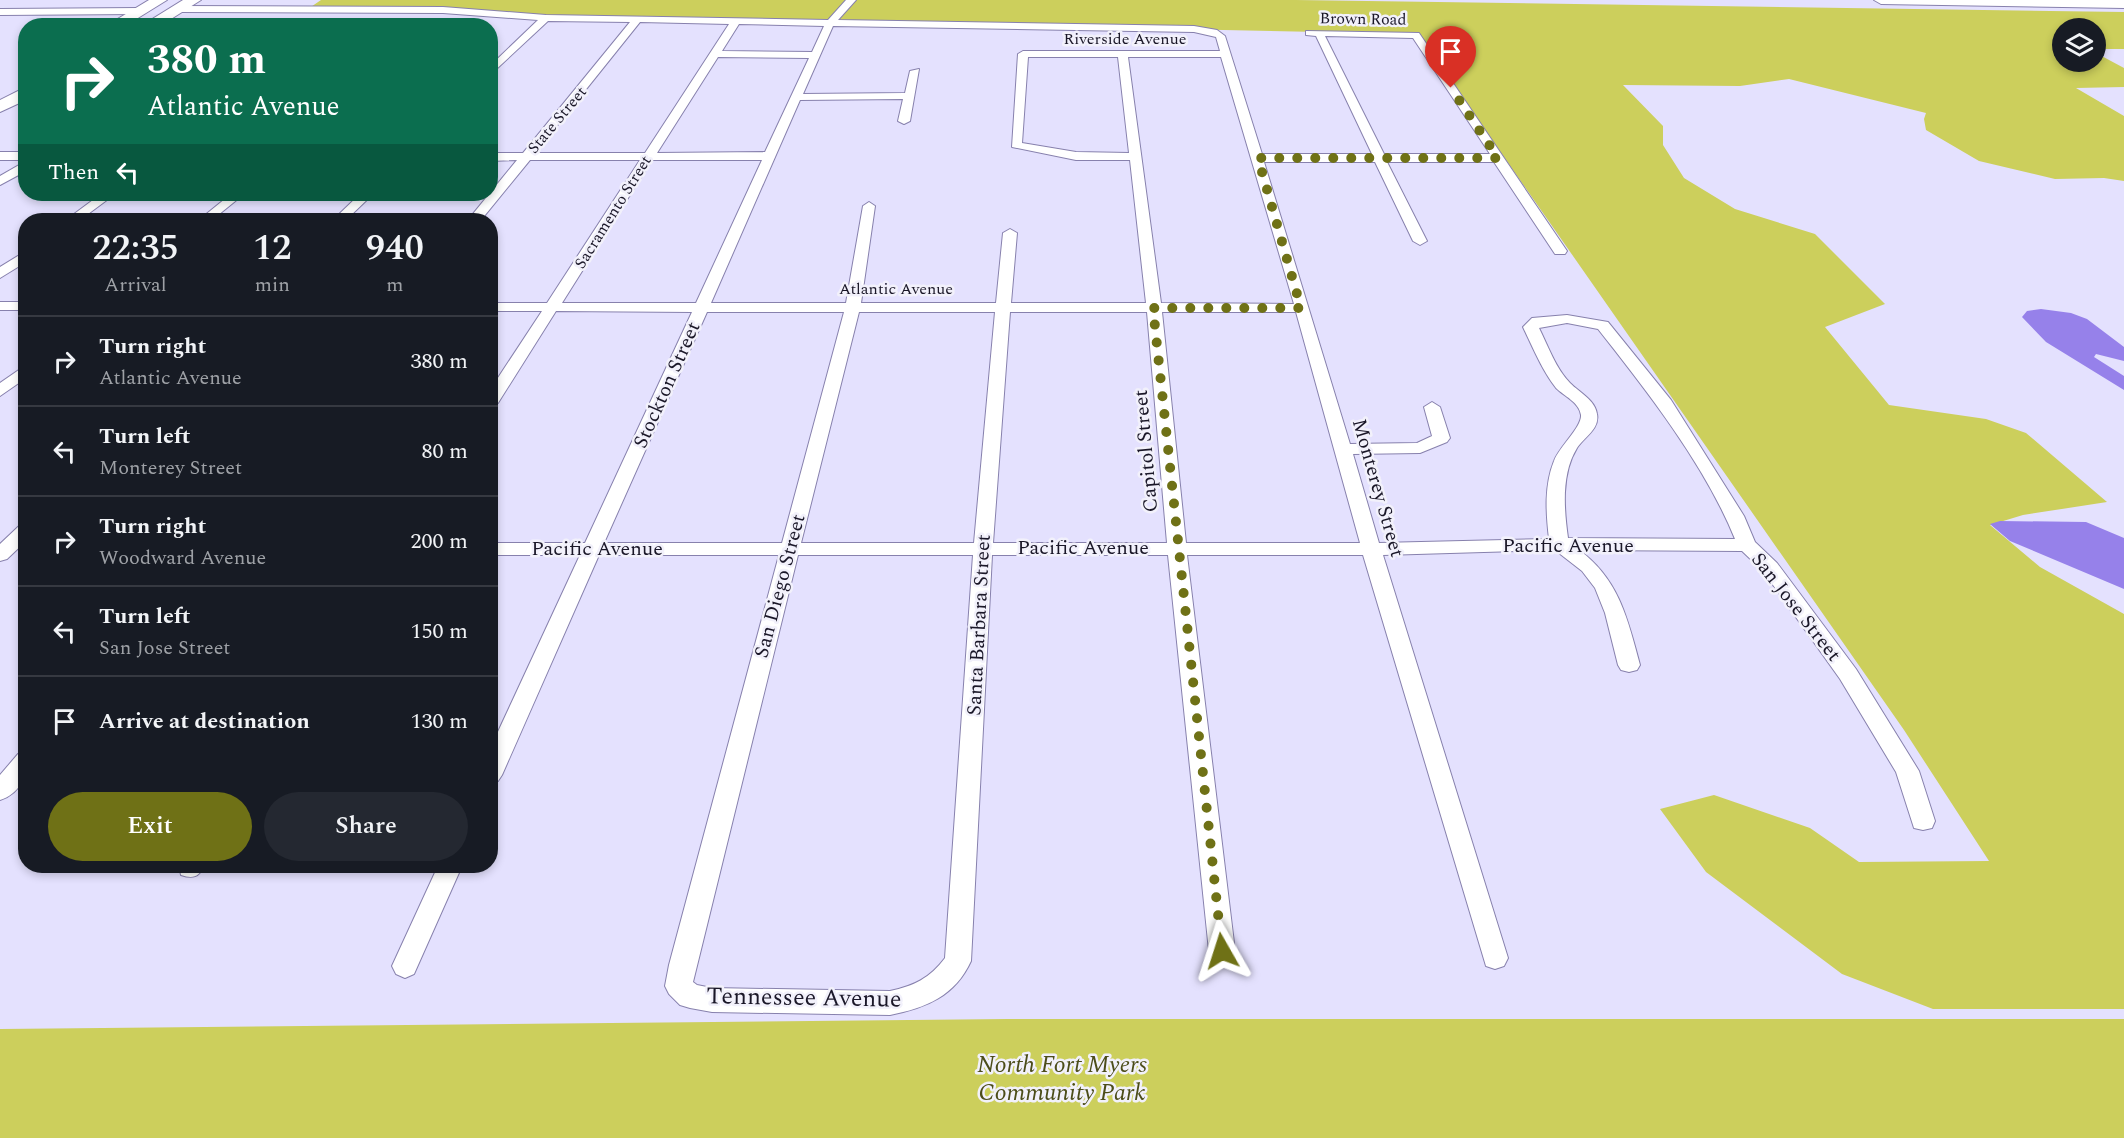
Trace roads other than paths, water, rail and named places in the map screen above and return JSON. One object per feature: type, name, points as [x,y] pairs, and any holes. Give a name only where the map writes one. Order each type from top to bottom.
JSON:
[{"type":"main road","points":[[127,18],[160,0]]},
{"type":"main road","points":[[162,18],[194,0]]},
{"type":"main road","points":[[1881,0],[2124,4]]},
{"type":"main road","points":[[0,88],[18,78]]},
{"type":"main road","points":[[0,107],[18,97]]},
{"type":"street","name":"Stockton Street","points":[[498,757],[830,23],[850,0]]},
{"type":"street","points":[[177,9],[442,10],[546,18],[830,23]]},
{"type":"street","points":[[257,18],[271,10]]},
{"type":"street","points":[[354,18],[366,10]]},
{"type":"street","points":[[0,12],[139,11]]},
{"type":"street","points":[[452,18],[461,13]]},
{"type":"street","points":[[498,64],[546,18]]},
{"type":"street","name":"State Street","points":[[498,192],[638,20]]},
{"type":"street","name":"Sacramento Street","points":[[498,390],[736,21]]},
{"type":"street","name":"Monterey Street","points":[[830,23],[1214,32],[1220,36],[1344,448],[1371,548],[1496,958]]},
{"type":"street","name":"Brown Road","points":[[1379,157],[1314,33],[1416,35],[1498,158]]},
{"type":"street","points":[[714,54],[816,55]]},
{"type":"street","name":"Riverside Avenue","points":[[1136,157],[1076,156],[1016,145],[1023,54],[1227,54]]},
{"type":"street","name":"Capitol Street","points":[[1123,54],[1153,308],[1222,951]]},
{"type":"street","points":[[904,121],[915,71]]},
{"type":"street","points":[[797,97],[910,96]]},
{"type":"street","points":[[0,156],[18,156]]},
{"type":"street","points":[[498,157],[770,156]]},
{"type":"street","points":[[1379,157],[1420,241]]},
{"type":"street","points":[[1258,158],[1498,158],[1560,251]]},
{"type":"street","points":[[0,181],[18,170]]},
{"type":"street","points":[[82,213],[99,201]]},
{"type":"street","points":[[214,213],[229,201]]},
{"type":"street","points":[[347,213],[359,201]]},
{"type":"street","name":"State Street","points":[[481,213],[490,201]]},
{"type":"street","name":"San Diego Street","points":[[682,965],[853,307],[857,269],[869,206]]},
{"type":"street","name":"Santa Barbara Street","points":[[919,998],[944,983],[958,961],[979,656],[983,549],[1010,233]]},
{"type":"street","points":[[0,274],[18,261]]},
{"type":"street","points":[[0,306],[18,306]]},
{"type":"street","name":"Atlantic Avenue","points":[[498,307],[1301,308]]},
{"type":"street","name":"San Jose Street","points":[[1559,544],[1556,492],[1566,450],[1573,439],[1585,430],[1589,414],[1585,405],[1563,384],[1531,327],[1537,321],[1552,318],[1588,321],[1603,325],[1663,400],[1736,516],[1747,545],[1770,567],[1848,674],[1907,771],[1923,821]]},
{"type":"street","points":[[0,391],[18,376]]},
{"type":"street","points":[[1344,448],[1420,448],[1442,438],[1432,407]]},
{"type":"street","points":[[1559,544],[1590,568],[1602,583],[1611,599],[1629,665]]},
{"type":"street","name":"Pacific Avenue","points":[[498,549],[1449,549],[1559,544],[1747,545]]},
{"type":"street","points":[[0,791],[18,770]]},
{"type":"street","points":[[405,966],[447,873]]},
{"type":"street","name":"Tennessee Avenue","points":[[682,965],[679,986],[690,996],[712,1000],[890,1003],[919,998]]},
{"type":"park label","name":"North Fort Myers Community Park","points":[[1062,1079]]}]
